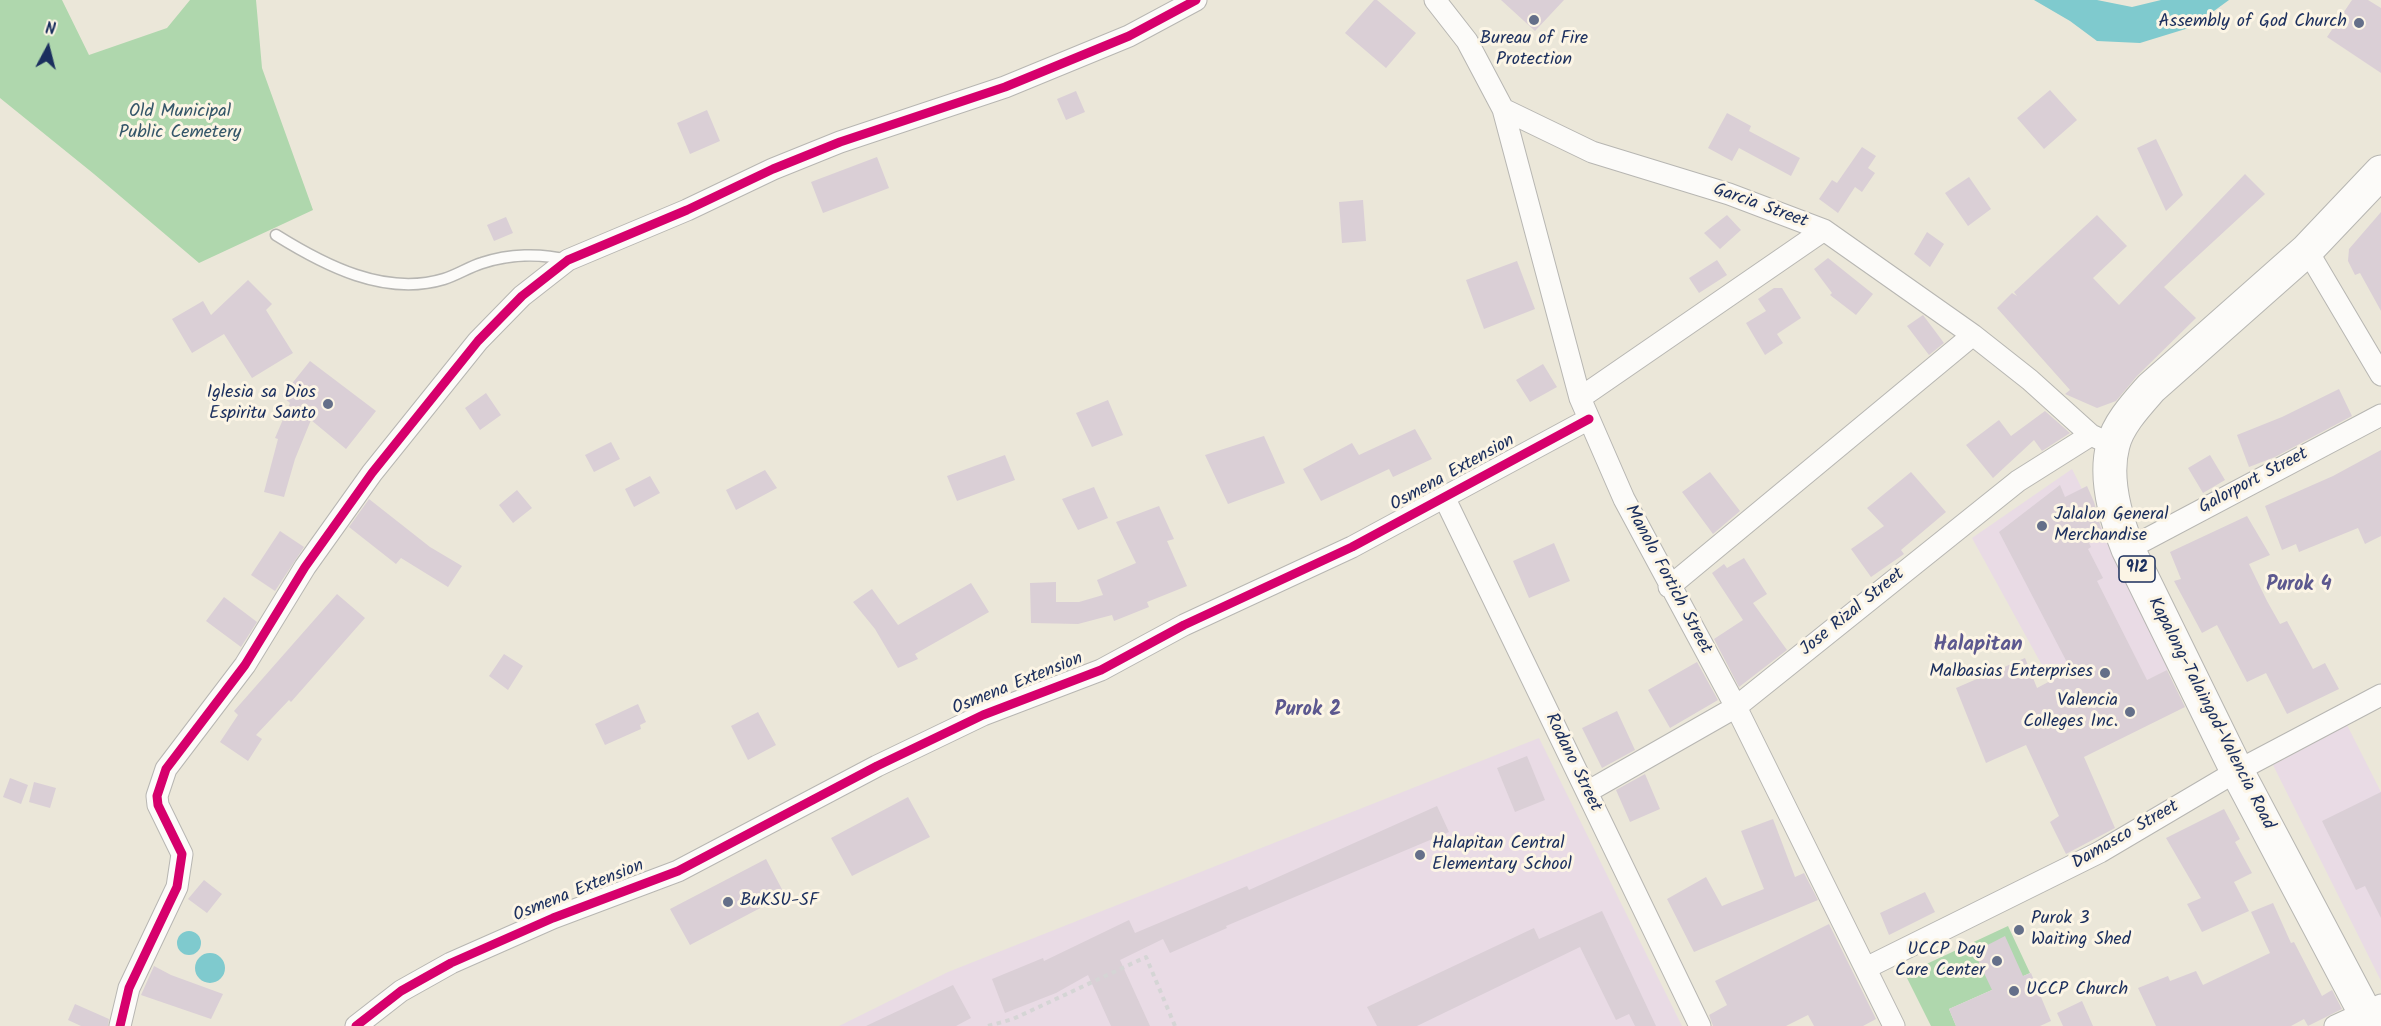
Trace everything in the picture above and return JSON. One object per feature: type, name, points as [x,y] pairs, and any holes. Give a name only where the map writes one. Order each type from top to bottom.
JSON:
[{"type":"highway","name":"Kapalong-Talaingod-Valencia Road","points":[[2372,1014],[2236,771],[2128,549],[2115,513],[2111,480],[2102,440],[2151,388],[2307,250],[2381,172]]},
{"type":"street","points":[[120,1026],[129,988],[182,872],[182,854],[158,805],[157,796],[166,769],[245,665],[305,567],[372,473],[478,341],[522,296],[568,260],[821,149],[1005,87],[1092,52],[1129,36],[1196,0]]},
{"type":"street","points":[[1435,0],[1467,41],[1503,109]]},
{"type":"street","name":"Garcia Street","points":[[1503,109],[1592,153],[1729,194],[1824,230],[1973,335],[2102,440]]},
{"type":"street","name":"Manolo Fortich Street","points":[[1503,109],[1580,398],[1624,500],[1736,707],[1894,1026]]},
{"type":"street","points":[[1580,398],[1824,230]]},
{"type":"street","points":[[2307,250],[2381,375]]},
{"type":"street","points":[[1670,587],[1973,335]]},
{"type":"street","name":"Galorport Street","points":[[2128,549],[2381,416]]},
{"type":"street","name":"Osmena Extension","points":[[356,1026],[401,992],[451,963],[553,918],[678,870],[878,766],[983,716],[1101,670],[1184,625],[1352,547],[1445,499],[1589,419]]},
{"type":"street","name":"Jose Rizal Street","points":[[1587,792],[1736,707],[2018,481],[2102,440]]},
{"type":"street","name":"Rodano Street","points":[[1445,499],[1700,1026]]},
{"type":"street","name":"Damasco Street","points":[[1866,968],[2100,852],[2236,771],[2381,695]]},
{"type":"street","points":[[2335,1026],[2372,1014]]},
{"type":"lane","points":[[276,235],[332,267],[391,282],[425,283],[445,279],[484,262],[510,257],[550,255],[568,260]]},
{"type":"path","points":[[988,1026],[1013,1019],[1146,957],[1175,1026]]},
{"type":"shaded area","points":[[2072,469],[2172,668],[2071,718],[1972,538]]},
{"type":"shaded area","points":[[2347,725],[2381,792],[2381,981],[2273,765]]},
{"type":"shaded area","name":"Halapitan Central Elementary School","points":[[1539,738],[1682,1026],[839,1026],[948,972]]},
{"type":"green space","name":"Old Municipal Public Cemetery","points":[[0,0],[62,0],[89,55],[167,28],[190,0],[256,0],[262,68],[313,210],[199,263],[0,98]]},
{"type":"green space","points":[[2008,926],[2030,973],[1949,1009],[1956,1026],[1931,1026],[1905,974]]},
{"type":"water","points":[[2034,0],[2097,0],[2132,7],[2161,0],[2229,0],[2192,27],[2140,43],[2097,41],[2070,21]]},
{"type":"water","points":[[189,931],[198,934],[201,943],[198,952],[189,955],[180,952],[177,943],[180,934]]},
{"type":"water","points":[[210,953],[216,954],[224,962],[224,974],[216,982],[210,983],[204,982],[196,974],[195,968],[196,962],[204,954]]},
{"type":"building","points":[[1374,0],[1377,0],[1416,33],[1386,68],[1345,33]]},
{"type":"building","name":"Bureau of Fire Protection","points":[[1501,0],[1564,0],[1535,31]]},
{"type":"building","name":"Assembly of God Church","points":[[2352,0],[2368,0],[2381,8],[2381,73],[2327,37]]},
{"type":"building","points":[[2050,90],[2077,120],[2044,149],[2017,118]]},
{"type":"building","points":[[1076,91],[1085,112],[1066,120],[1057,99]]},
{"type":"building","points":[[707,110],[720,141],[690,154],[677,123]]},
{"type":"building","points":[[1727,113],[1751,126],[1749,131],[1800,158],[1791,176],[1739,148],[1732,161],[1708,148]]},
{"type":"building","points":[[2156,139],[2183,195],[2166,211],[2137,148]]},
{"type":"building","points":[[1862,147],[1876,156],[1868,168],[1875,173],[1862,192],[1855,187],[1838,213],[1819,199],[1832,180],[1837,183]]},
{"type":"building","points":[[877,157],[889,188],[823,213],[811,182]]},
{"type":"building","points":[[2245,174],[2265,194],[2164,287],[2196,318],[2137,376],[2116,401],[2097,408],[2065,394],[2070,390],[1997,308],[2012,293],[2017,296],[2014,292],[2097,215],[2127,246],[2093,278],[2119,305]]},
{"type":"building","points":[[1969,177],[1991,209],[1968,226],[1945,193]]},
{"type":"building","points":[[1363,200],[1366,241],[1342,243],[1339,202]]},
{"type":"building","points":[[2381,212],[2381,311],[2360,273],[2355,275],[2348,261],[2349,249]]},
{"type":"building","points":[[1727,215],[1741,230],[1720,249],[1704,233]]},
{"type":"building","points":[[506,217],[513,233],[494,241],[487,225]]},
{"type":"building","points":[[1927,232],[1944,244],[1930,267],[1914,254]]},
{"type":"building","points":[[1828,258],[1873,294],[1856,315],[1830,295],[1832,293],[1814,269]]},
{"type":"building","points":[[1717,260],[1727,275],[1699,293],[1689,278]]},
{"type":"building","points":[[1517,261],[1535,309],[1484,329],[1466,280]]},
{"type":"building","points":[[248,280],[272,304],[266,310],[293,353],[252,378],[224,334],[192,353],[172,319],[203,301],[211,315]]},
{"type":"building","points":[[1774,288],[1782,288],[1801,318],[1777,334],[1783,343],[1765,355],[1746,323],[1766,311],[1758,299]]},
{"type":"building","points":[[1923,315],[1944,343],[1929,355],[1907,326]]},
{"type":"building","name":"Iglesia sa Dios Espiritu Santo","points":[[310,361],[376,411],[346,449],[311,420],[295,459],[284,497],[264,492],[278,439],[275,438],[290,403],[282,396]]},
{"type":"building","points":[[1543,364],[1557,387],[1530,402],[1516,380]]},
{"type":"building","points":[[2339,389],[2352,416],[2275,457],[2249,467],[2237,435],[2282,417]]},
{"type":"building","points":[[486,393],[501,415],[480,430],[465,408]]},
{"type":"building","points":[[1108,400],[1123,435],[1092,447],[1076,413]]},
{"type":"building","points":[[2045,411],[2070,433],[2042,451],[2034,440],[1993,478],[1966,445],[1999,420],[2011,436]]},
{"type":"building","points":[[1415,429],[1432,459],[1393,477],[1389,469],[1321,501],[1303,469],[1352,443],[1359,455]]},
{"type":"building","points":[[1264,436],[1285,483],[1228,504],[1205,455]]},
{"type":"building","points":[[611,442],[620,459],[594,472],[585,455]]},
{"type":"building","points":[[2381,450],[2381,536],[2365,544],[2358,528],[2299,552],[2296,544],[2282,550],[2265,506],[2333,476]]},
{"type":"building","points":[[1005,455],[1015,480],[957,501],[947,476]]},
{"type":"building","points":[[2210,455],[2225,480],[2203,493],[2188,468]]},
{"type":"building","points":[[765,470],[777,488],[736,510],[726,490]]},
{"type":"building","points":[[1710,472],[1740,511],[1713,534],[1682,492]]},
{"type":"building","points":[[1911,472],[1946,512],[1901,550],[1904,554],[1871,577],[1851,549],[1884,526],[1867,508]]},
{"type":"building","points":[[650,476],[660,493],[634,507],[625,489]]},
{"type":"building","points":[[2060,485],[2065,497],[2087,486],[2103,536],[2089,543],[2091,547],[2088,549],[2103,578],[2097,581],[2147,680],[2167,670],[2185,707],[2084,757],[2115,828],[2066,854],[2050,822],[2059,816],[2026,745],[1986,763],[1956,688],[2025,658],[2037,688],[2071,670],[1999,532]]},
{"type":"building","points":[[1094,487],[1108,518],[1078,530],[1062,499]]},
{"type":"building","points":[[517,490],[532,508],[513,523],[499,505]]},
{"type":"building","points":[[369,499],[430,547],[462,566],[448,587],[401,558],[396,564],[349,527]]},
{"type":"building","points":[[1159,506],[1174,539],[1167,541],[1187,586],[1147,602],[1149,607],[1114,621],[1112,615],[1078,624],[1031,623],[1030,583],[1056,582],[1056,602],[1079,602],[1103,595],[1097,580],[1136,563],[1116,522]]},
{"type":"building","points":[[2247,516],[2270,555],[2249,564],[2267,601],[2280,624],[2287,621],[2313,669],[2325,663],[2339,689],[2287,714],[2266,673],[2247,682],[2217,625],[2202,633],[2174,581],[2181,579],[2170,552]]},
{"type":"building","points":[[280,531],[304,547],[275,591],[251,575]]},
{"type":"building","points":[[1554,543],[1570,581],[1529,598],[1513,561]]},
{"type":"building","points":[[1744,558],[1767,594],[1753,603],[1787,650],[1739,687],[1714,639],[1743,620],[1712,573],[1724,564],[1727,568]]},
{"type":"building","points":[[971,583],[989,612],[915,654],[918,659],[898,668],[875,629],[853,602],[872,589],[898,625]]},
{"type":"building","points":[[337,594],[365,618],[291,702],[289,700],[256,735],[262,739],[248,761],[220,742],[238,715],[234,711]]},
{"type":"building","points":[[224,597],[257,622],[241,647],[206,621]]},
{"type":"building","points":[[504,654],[523,666],[508,690],[489,676]]},
{"type":"building","points":[[1697,662],[1718,700],[1670,728],[1648,690]]},
{"type":"building","points":[[638,704],[646,722],[640,725],[641,729],[605,745],[595,724]]},
{"type":"building","points":[[1617,711],[1635,750],[1602,768],[1582,728]]},
{"type":"building","points":[[758,712],[776,745],[748,760],[731,726]]},
{"type":"building","points":[[1527,756],[1545,800],[1515,812],[1497,768]]},
{"type":"building","points":[[1645,774],[1660,809],[1630,822],[1616,790]]},
{"type":"building","points":[[10,778],[28,785],[21,804],[3,797]]},
{"type":"building","points":[[34,782],[56,788],[50,808],[29,802]]},
{"type":"building","points":[[2381,792],[2381,918],[2365,886],[2356,890],[2322,821]]},
{"type":"building","points":[[908,797],[930,837],[852,876],[831,838]]},
{"type":"building","points":[[1437,806],[1449,832],[1226,926],[1227,928],[1170,953],[1163,939],[1120,960],[1150,1026],[1111,1026],[1088,975],[1056,993],[1005,1013],[992,979],[1043,958],[1044,961],[1129,920],[1135,933],[1247,886],[1249,890]]},
{"type":"building","points":[[2224,809],[2240,839],[2235,842],[2252,873],[2234,882],[2249,911],[2202,932],[2187,904],[2201,898],[2166,838]]},
{"type":"building","points":[[1773,819],[1795,877],[1804,873],[1818,900],[1694,952],[1667,899],[1706,877],[1722,906],[1764,889],[1741,831]]},
{"type":"building","name":"BuKSU-SF","points":[[766,859],[785,895],[690,945],[670,909]]},
{"type":"building","points":[[204,880],[222,894],[207,913],[188,899]]},
{"type":"building","points":[[1925,892],[1935,912],[1889,935],[1880,913]]},
{"type":"building","points":[[2273,903],[2291,943],[2294,942],[2322,996],[2332,990],[2342,1009],[2308,1026],[2304,1019],[2291,1026],[2156,1026],[2138,988],[2168,976],[2170,981],[2196,971],[2203,985],[2270,953],[2251,912]]},
{"type":"building","points":[[1602,911],[1656,1026],[1635,1026],[1629,1014],[1616,1020],[1580,947],[1417,1026],[1377,1026],[1367,1007],[1534,928],[1539,939]]},
{"type":"building","points":[[1829,924],[1876,1019],[1863,1026],[1814,1026],[1808,1015],[1786,1026],[1713,1026],[1709,1015],[1727,1005],[1715,981]]},
{"type":"building","name":"UCCP Church","points":[[2005,936],[2023,976],[2031,973],[2051,1021],[2040,1026],[1956,1026],[1949,1009],[1992,990],[1974,952]]},
{"type":"building","points":[[154,966],[171,975],[223,994],[211,1019],[141,995]]},
{"type":"building","points":[[953,985],[971,1018],[956,1026],[866,1026]]},
{"type":"building","points":[[2082,1001],[2093,1026],[2063,1026],[2057,1013]]},
{"type":"building","points":[[75,1004],[109,1019],[108,1026],[81,1026],[68,1020]]},
{"type":"cycle path","points":[[120,1026],[129,988],[177,887],[182,854],[158,805],[157,796],[166,769],[245,665],[305,567],[372,473],[478,341],[522,296],[568,260],[687,210],[773,169],[840,142],[1005,87],[1129,36],[1196,0]]},
{"type":"cycle path","points":[[356,1026],[401,991],[451,963],[553,918],[678,871],[877,766],[983,715],[1101,670],[1184,625],[1352,547],[1589,419]]},
{"type":"place","name":"Bureau of Fire Protection","points":[[1534,20]]},
{"type":"place","name":"Assembly of God Church","points":[[2359,23]]},
{"type":"place","name":"Iglesia sa Dios Espiritu Santo","points":[[328,404]]},
{"type":"place","name":"Jalalon General Merchandise","points":[[2042,526]]},
{"type":"place","name":"Malbasias Enterprises","points":[[2105,673]]},
{"type":"place","name":"Valencia Colleges Inc.","points":[[2130,712]]},
{"type":"place","name":"Halapitan Central Elementary School","points":[[1420,855]]},
{"type":"place","name":"BuKSU-SF","points":[[728,902]]},
{"type":"place","name":"Purok 3 Waiting Shed","points":[[2019,930]]},
{"type":"place","name":"UCCP Day Care Center","points":[[1997,961]]},
{"type":"place","name":"UCCP Church","points":[[2014,991]]},
{"type":"district","name":"Purok 4","points":[[2299,587]]},
{"type":"district","name":"Halapitan","points":[[1978,646]]},
{"type":"district","name":"Purok 2","points":[[1308,712]]}]
